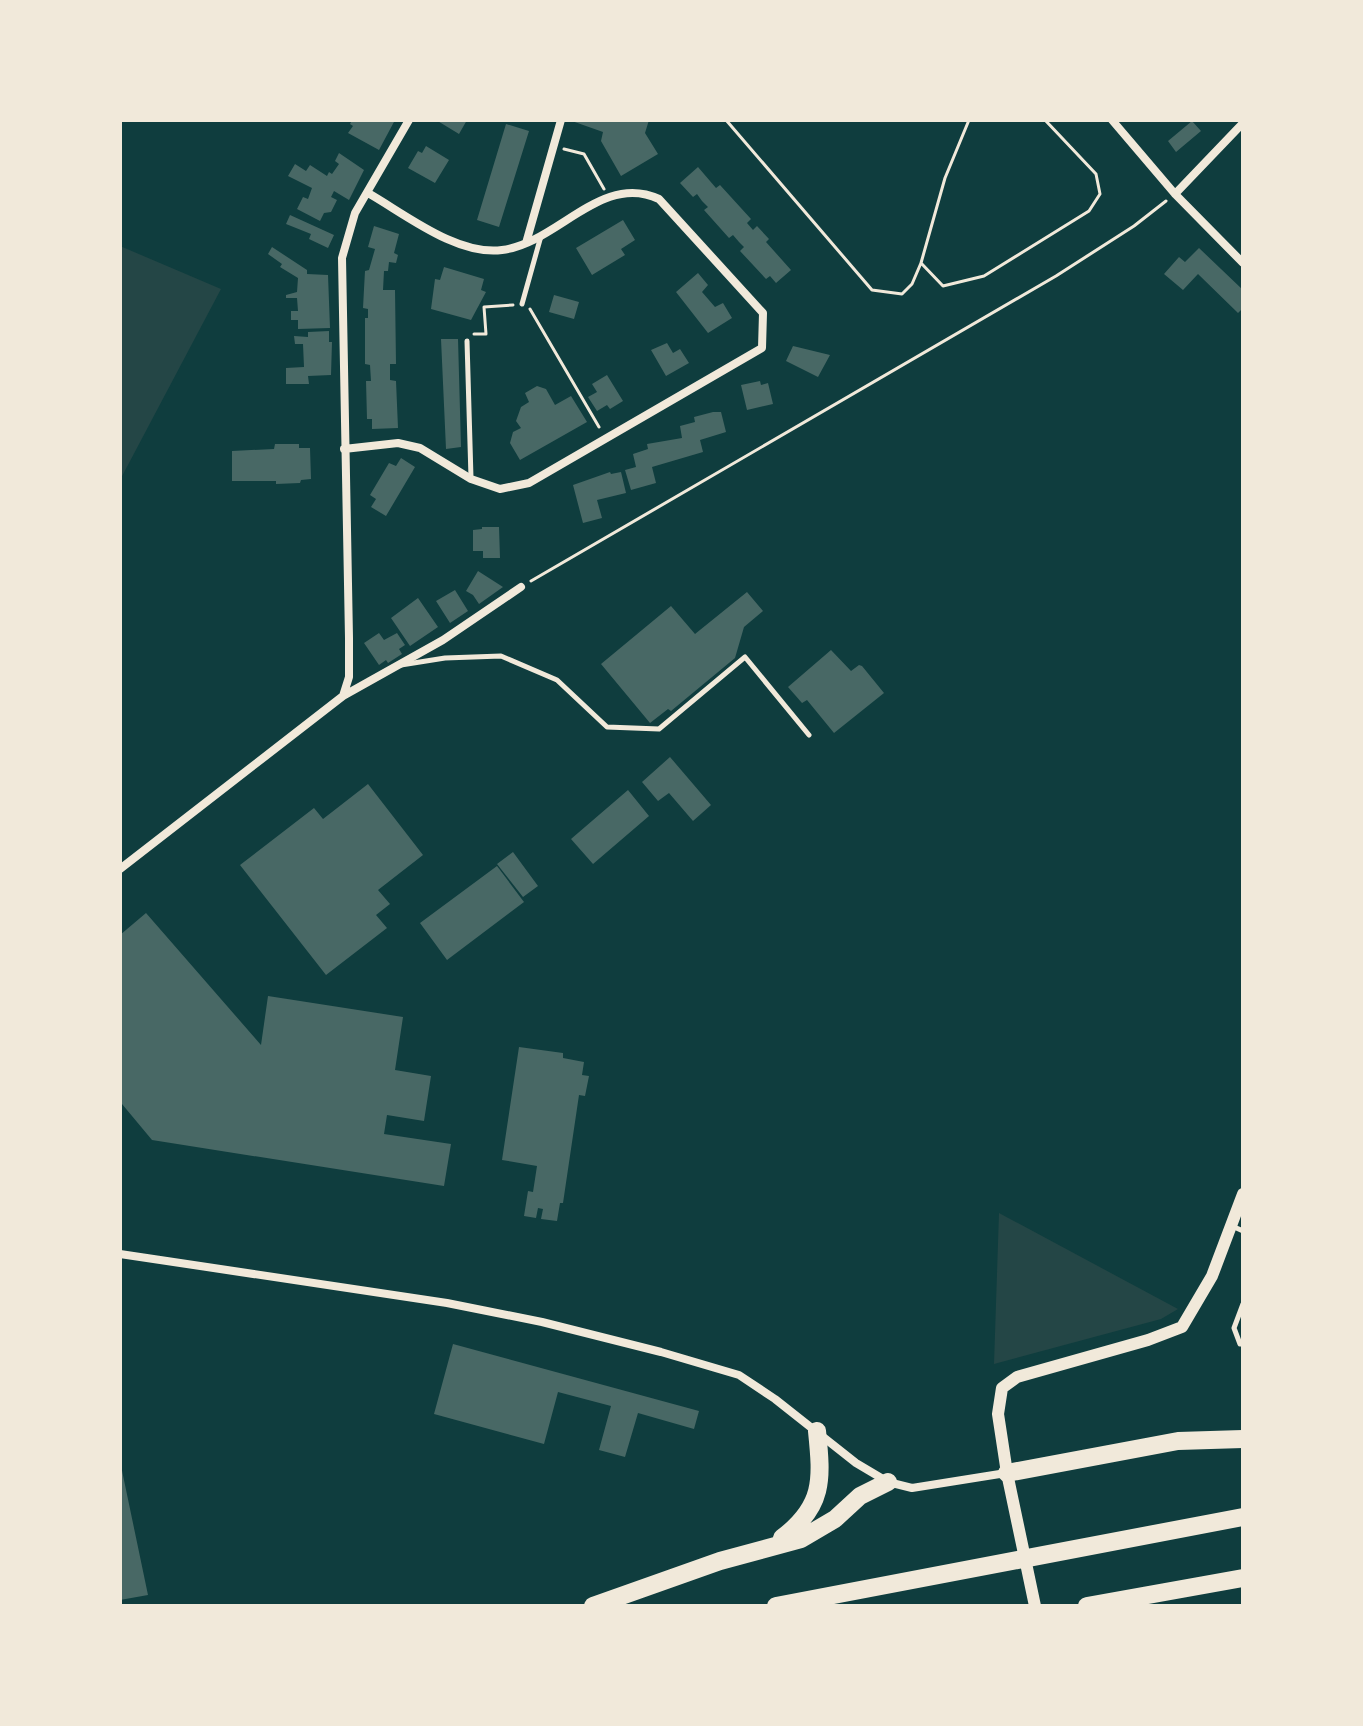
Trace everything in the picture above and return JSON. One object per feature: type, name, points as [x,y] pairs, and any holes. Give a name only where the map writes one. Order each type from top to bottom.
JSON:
[{"type":"highway","points":[[772,1545],[799,1525],[813,1507],[821,1472],[817,1431]]},
{"type":"highway","points":[[1007,1473],[1178,1441],[1243,1439]]},
{"type":"highway","points":[[593,1606],[720,1561],[801,1539],[835,1519],[860,1496],[888,1482]]},
{"type":"highway","points":[[776,1606],[1243,1517]]},
{"type":"highway","points":[[1087,1606],[1243,1578]]},
{"type":"street","points":[[343,696],[349,677],[342,258],[355,213],[409,120]]},
{"type":"street","points":[[526,243],[561,120]]},
{"type":"street","points":[[1112,120],[1175,194],[1243,263]]},
{"type":"street","points":[[1175,194],[1243,123]]},
{"type":"street","points":[[344,449],[398,443],[409,445],[420,448],[471,479],[500,489],[529,483],[762,348],[763,313],[659,199],[643,191],[608,196],[541,236],[500,251],[458,245],[368,193]]},
{"type":"street","points":[[120,869],[343,696],[443,640],[521,587]]},
{"type":"street","points":[[1035,1606],[998,1414],[1002,1388],[1017,1377],[1148,1340],[1182,1327],[1237,1228],[1243,1194]]},
{"type":"street","points":[[120,1254],[447,1303],[542,1322],[739,1375],[856,1463],[888,1482],[912,1488],[1007,1473]]},
{"type":"lane","points":[[522,304],[541,236]]},
{"type":"lane","points":[[467,341],[471,479]]},
{"type":"lane","points":[[400,665],[445,658],[501,656],[557,680],[607,727],[659,729],[745,657],[809,735]]},
{"type":"lane","points":[[1243,1304],[1234,1328],[1240,1344],[1243,1344]]},
{"type":"path","points":[[726,120],[872,290],[902,294],[912,284],[921,263],[945,178],[969,120]]},
{"type":"path","points":[[921,263],[943,286],[984,276],[1089,211],[1100,194],[1096,174],[1045,120]]},
{"type":"path","points":[[552,146],[584,154],[608,196]]},
{"type":"path","points":[[521,587],[1056,276],[1134,226],[1175,194]]},
{"type":"path","points":[[467,341],[469,334],[486,334],[484,307],[529,306],[606,439]]},
{"type":"shaded area","points":[[120,246],[221,289],[120,480]]},
{"type":"shaded area","points":[[999,1213],[1178,1309],[1161,1319],[994,1364]]},
{"type":"building","points":[[352,120],[395,120],[379,150],[348,133],[353,126],[350,124]]},
{"type":"building","points":[[436,120],[467,120],[459,134]]},
{"type":"building","points":[[569,120],[649,120],[645,133],[658,154],[621,176],[601,141],[603,132]]},
{"type":"building","points":[[1192,121],[1201,131],[1176,152],[1168,141]]},
{"type":"building","points":[[506,124],[529,131],[499,227],[477,220]]},
{"type":"building","points":[[426,146],[449,160],[435,183],[408,168],[418,151],[422,153]]},
{"type":"building","points":[[339,153],[364,170],[349,200],[334,191],[331,197],[337,200],[331,212],[324,213],[320,221],[297,209],[303,197],[308,199],[312,188],[288,176],[295,164],[306,171],[310,165],[327,176],[329,172],[332,174],[339,164],[335,161]]},
{"type":"building","points":[[698,167],[716,188],[720,185],[751,219],[747,223],[753,230],[757,226],[769,239],[766,242],[791,270],[776,283],[770,276],[766,279],[740,251],[744,247],[733,235],[729,238],[704,210],[708,207],[697,194],[693,197],[680,183]]},
{"type":"building","points":[[290,215],[334,235],[328,248],[309,239],[311,234],[286,224]]},
{"type":"building","points":[[623,220],[635,240],[621,249],[625,255],[592,275],[576,248]]},
{"type":"building","points":[[374,226],[399,234],[394,253],[398,255],[396,263],[389,262],[388,271],[384,271],[383,290],[395,290],[396,364],[390,364],[390,380],[396,381],[398,428],[372,429],[372,419],[367,419],[366,381],[371,381],[370,365],[365,364],[365,318],[368,318],[368,309],[363,308],[365,271],[369,270],[375,249],[368,247]]},
{"type":"building","points":[[272,247],[307,270],[307,274],[328,275],[330,328],[298,329],[298,320],[291,320],[291,311],[298,311],[297,298],[286,298],[286,295],[297,292],[298,278],[280,267],[282,264],[268,254]]},
{"type":"building","points":[[1199,248],[1243,290],[1243,308],[1238,313],[1198,274],[1183,290],[1164,274],[1179,257],[1185,262]]},
{"type":"building","points":[[444,267],[484,279],[481,290],[486,292],[471,320],[431,309],[435,279],[440,280]]},
{"type":"building","points":[[698,273],[708,285],[702,292],[715,307],[723,303],[732,318],[708,333],[676,292]]},
{"type":"building","points":[[554,295],[579,302],[574,319],[549,312]]},
{"type":"building","points":[[329,331],[329,342],[332,342],[331,375],[308,376],[309,384],[286,384],[286,368],[304,367],[303,344],[295,344],[294,336],[308,337],[308,332]]},
{"type":"building","points":[[441,339],[458,339],[461,447],[446,449]]},
{"type":"building","points":[[667,343],[673,353],[680,349],[689,363],[666,376],[651,350]]},
{"type":"building","points":[[793,346],[830,355],[818,377],[786,361]]},
{"type":"building","points":[[607,375],[623,401],[610,409],[607,405],[597,411],[588,397],[597,392],[592,384]]},
{"type":"building","points":[[760,381],[761,385],[768,383],[773,404],[747,410],[741,385]]},
{"type":"building","points":[[537,386],[546,389],[555,405],[571,396],[587,422],[520,460],[510,443],[513,432],[521,428],[516,421],[521,407],[529,402],[525,393]]},
{"type":"building","points":[[721,412],[726,432],[700,440],[703,452],[652,467],[656,483],[631,490],[625,470],[636,467],[633,454],[648,449],[647,444],[682,438],[680,426],[695,422],[694,417]]},
{"type":"building","points":[[275,444],[299,444],[299,448],[310,448],[311,479],[301,480],[300,483],[276,484],[276,481],[232,481],[232,451],[274,449]]},
{"type":"building","points":[[401,458],[415,467],[386,516],[371,507],[376,499],[370,495],[389,463],[396,466]]},
{"type":"building","points":[[610,472],[621,472],[626,493],[597,500],[602,518],[583,523],[573,485]]},
{"type":"building","points":[[499,527],[500,558],[483,558],[483,551],[473,551],[473,530]]},
{"type":"building","points":[[478,571],[503,587],[479,604],[466,591]]},
{"type":"building","points":[[455,590],[468,611],[450,623],[436,601]]},
{"type":"building","points":[[747,592],[763,611],[744,627],[735,658],[671,711],[668,709],[650,723],[601,664],[671,606],[695,634]]},
{"type":"building","points":[[418,598],[438,627],[410,646],[391,618]]},
{"type":"building","points":[[379,633],[384,640],[397,633],[405,645],[399,649],[402,654],[379,665],[364,643]]},
{"type":"building","points":[[831,650],[851,671],[862,666],[884,693],[834,733],[807,700],[802,703],[788,687]]},
{"type":"building","points":[[670,757],[711,805],[693,821],[669,793],[658,801],[642,782]]},
{"type":"building","points":[[368,784],[423,855],[378,890],[390,904],[376,915],[387,928],[326,975],[240,865],[314,808],[323,819]]},
{"type":"building","points":[[628,790],[649,816],[593,864],[571,839]]},
{"type":"building","points":[[513,852],[538,886],[523,897],[497,864]]},
{"type":"building","points":[[497,866],[524,902],[447,960],[420,923]]},
{"type":"building","points":[[146,913],[261,1045],[268,996],[403,1017],[395,1070],[431,1076],[424,1121],[387,1115],[384,1134],[451,1144],[444,1186],[152,1140],[122,1104],[120,1106],[120,935]]},
{"type":"building","points":[[519,1047],[563,1053],[563,1058],[584,1062],[582,1075],[589,1076],[585,1096],[579,1095],[563,1203],[560,1203],[557,1221],[541,1219],[543,1209],[538,1208],[536,1218],[524,1216],[528,1191],[533,1192],[537,1166],[502,1160]]},
{"type":"building","points":[[453,1344],[699,1411],[694,1429],[638,1413],[625,1457],[599,1450],[611,1406],[558,1392],[544,1444],[434,1414]]},
{"type":"building","points":[[120,1461],[148,1595],[120,1600]]}]
